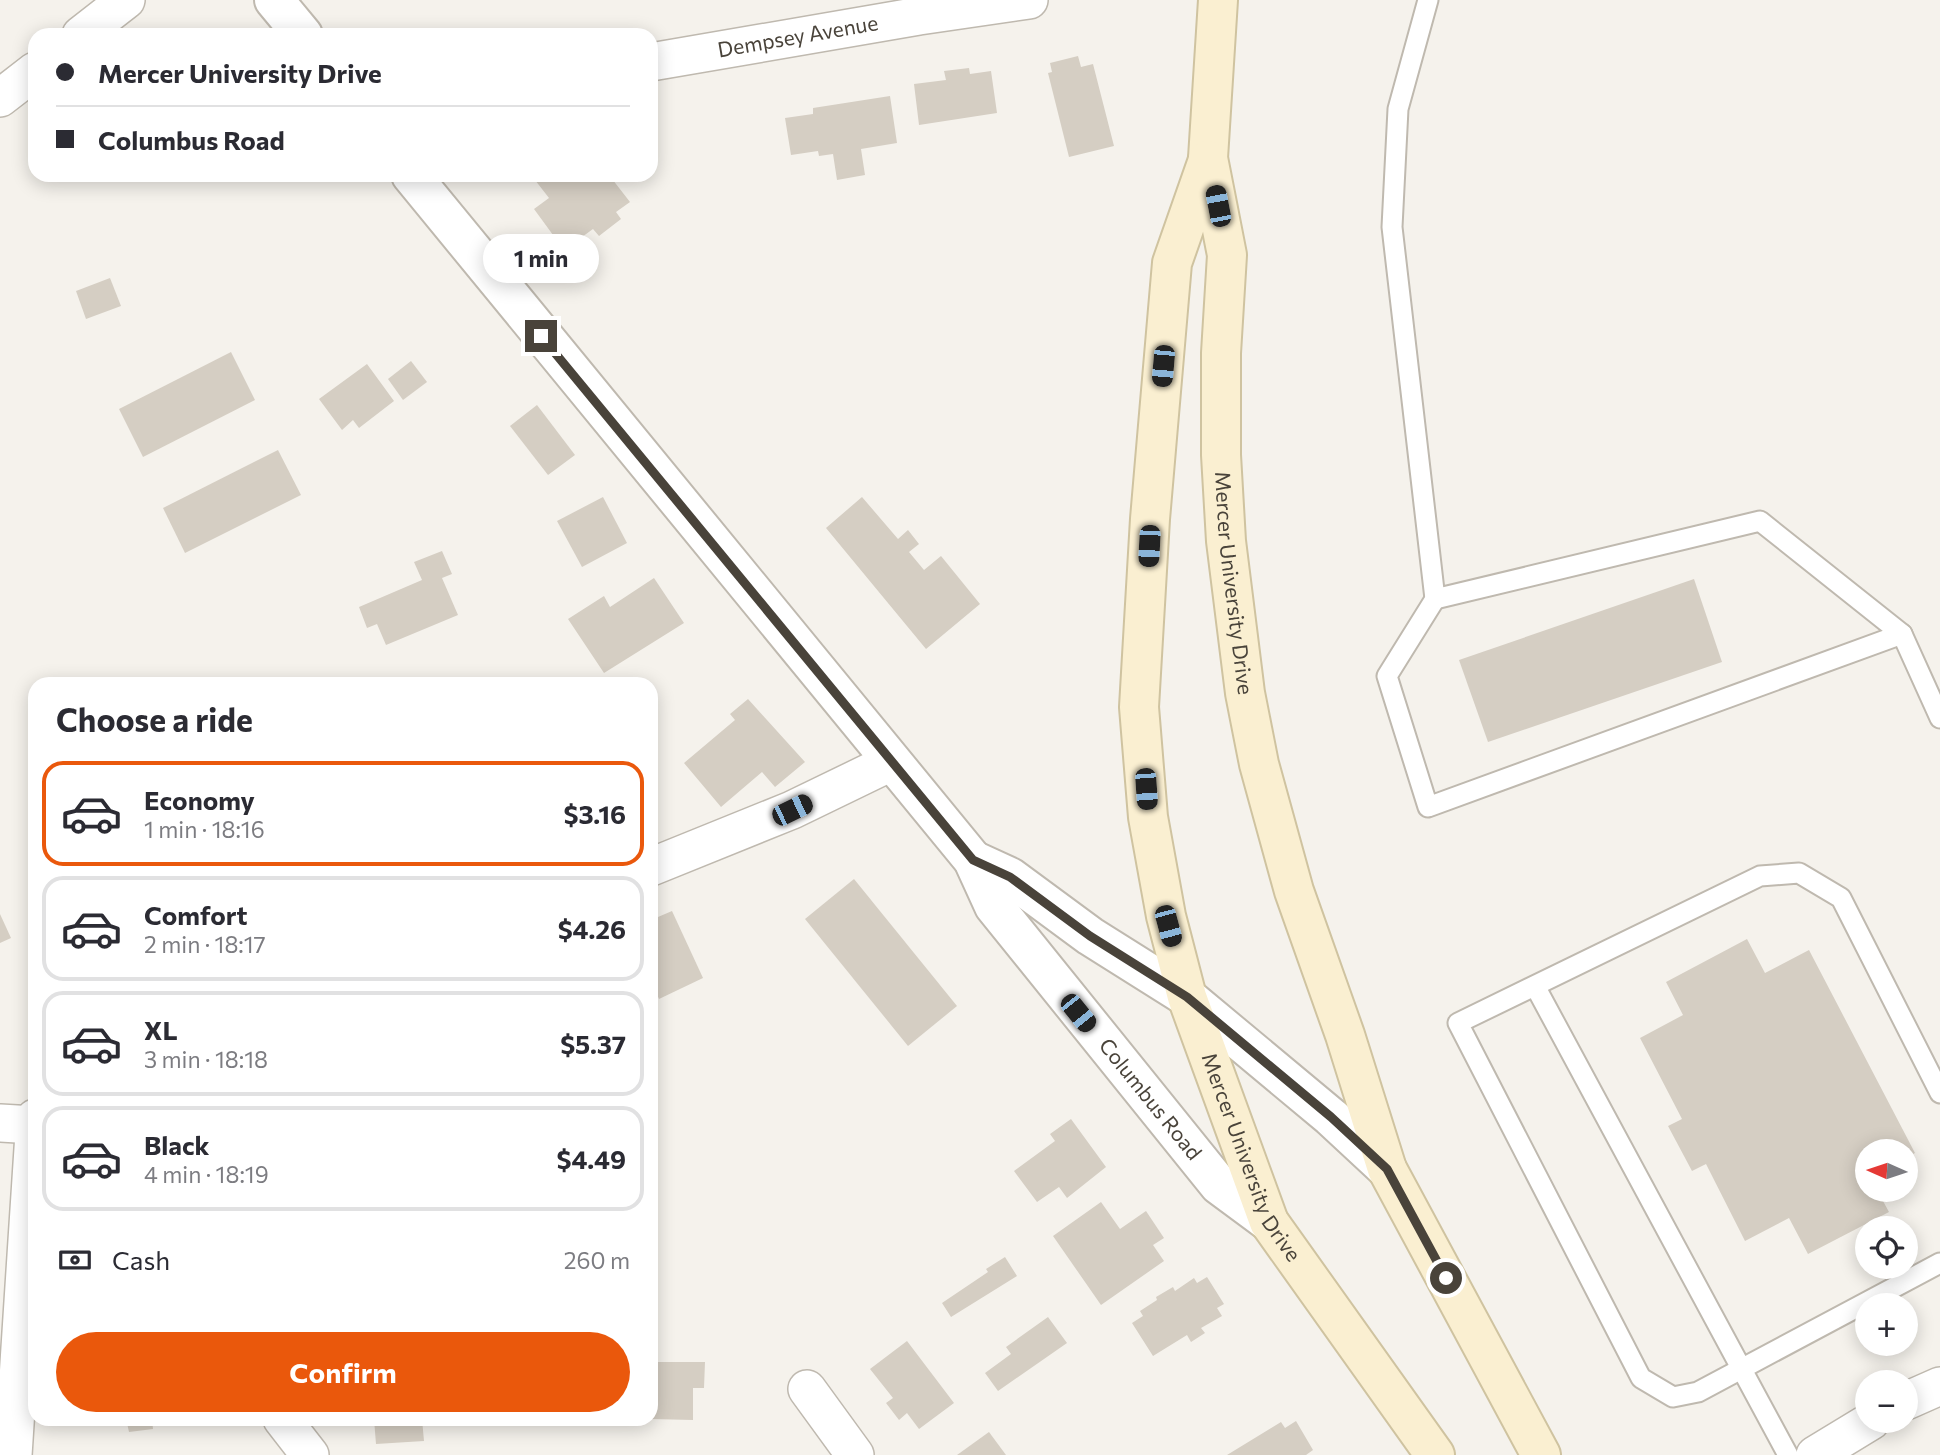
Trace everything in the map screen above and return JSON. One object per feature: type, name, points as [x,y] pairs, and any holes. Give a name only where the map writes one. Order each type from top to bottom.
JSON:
[{"type":"main road","name":"Mercer University Drive","points":[[1218,0],[1208,158],[1227,255],[1221,353],[1221,455],[1226,541],[1245,693],[1259,764],[1294,891],[1345,1035],[1387,1169],[1541,1455]]},
{"type":"main road","name":"Mercer University Drive","points":[[1208,158],[1172,263],[1150,519],[1139,707],[1148,817],[1166,916],[1187,997],[1269,1222],[1436,1455]]},
{"type":"street","points":[[90,28],[126,0]]},
{"type":"street","points":[[274,0],[297,28]]},
{"type":"street","name":"Dempsey Avenue","points":[[658,61],[1029,0]]},
{"type":"street","points":[[0,98],[28,76]]},
{"type":"street","name":"Columbus Road","points":[[417,182],[973,860],[994,906],[1131,1078],[1219,1185],[1269,1222]]},
{"type":"street","points":[[658,864],[792,810],[891,762]]},
{"type":"street","name":"Columbus Road","points":[[973,860],[1010,877],[1090,936],[1187,997],[1331,1117],[1387,1169]]},
{"type":"street","points":[[13,1455],[26,1123]]},
{"type":"street","points":[[1918,1396],[1940,1386]]},
{"type":"street","points":[[807,1389],[855,1455]]},
{"type":"street","points":[[287,1426],[310,1455]]},
{"type":"street","points":[[1815,1455],[1855,1431]]},
{"type":"lane","points":[[1428,0],[1398,109],[1392,227],[1435,599],[1387,676],[1428,807],[1902,634]]},
{"type":"lane","points":[[1435,599],[1760,521],[1902,634],[1940,718]]},
{"type":"lane","points":[[1939,1265],[1698,1392],[1673,1397],[1641,1378],[1458,1023],[1760,876],[1799,873],[1842,898],[1940,1093]]},
{"type":"lane","points":[[1535,986],[1788,1455]]},
{"type":"building","points":[[1078,56],[1081,67],[1093,64],[1114,146],[1069,157],[1048,73],[1052,72],[1050,63]]},
{"type":"building","points":[[969,68],[970,74],[991,71],[997,113],[919,125],[914,84],[946,80],[944,71]]},
{"type":"building","points":[[890,96],[897,143],[861,149],[865,175],[837,180],[833,154],[819,156],[818,151],[791,155],[785,118],[813,114],[813,108]]},
{"type":"building","points":[[537,182],[614,182],[630,202],[616,212],[621,219],[599,236],[593,229],[564,250],[534,209],[549,198]]},
{"type":"building","points":[[110,278],[121,306],[86,319],[76,291]]},
{"type":"building","points":[[231,352],[255,400],[143,457],[119,409]]},
{"type":"building","points":[[411,361],[427,382],[403,400],[388,379]]},
{"type":"building","points":[[367,364],[394,401],[359,428],[353,420],[342,430],[319,399]]},
{"type":"building","points":[[537,405],[575,455],[548,475],[510,426]]},
{"type":"building","points":[[278,450],[301,495],[185,553],[163,508]]},
{"type":"building","points":[[603,497],[627,543],[582,567],[557,521]]},
{"type":"building","points":[[862,497],[898,539],[908,530],[919,544],[909,552],[924,570],[941,556],[980,604],[926,649],[826,528]]},
{"type":"building","points":[[442,551],[452,574],[442,578],[458,615],[386,645],[377,624],[367,628],[359,607],[422,580],[414,562]]},
{"type":"building","points":[[654,578],[684,623],[604,673],[568,619],[604,596],[610,607]]},
{"type":"building","points":[[1694,579],[1722,662],[1488,742],[1459,660]]},
{"type":"building","points":[[748,699],[805,762],[775,787],[762,772],[721,807],[684,763],[735,720],[730,714]]},
{"type":"building","points":[[854,879],[957,1006],[908,1046],[805,919]]},
{"type":"building","points":[[672,911],[703,978],[659,999],[658,997],[658,917]]},
{"type":"building","points":[[0,914],[11,938],[0,943]]},
{"type":"building","points":[[1747,939],[1765,973],[1809,950],[1908,1139],[1855,1139],[1855,1202],[1884,1202],[1889,1212],[1881,1216],[1855,1216],[1855,1230],[1808,1254],[1789,1218],[1745,1241],[1706,1164],[1692,1171],[1668,1126],[1682,1119],[1640,1038],[1683,1015],[1666,982]]},
{"type":"building","points":[[1071,1119],[1106,1167],[1067,1198],[1059,1187],[1037,1202],[1014,1171],[1055,1141],[1050,1134]]},
{"type":"building","points":[[1101,1202],[1120,1229],[1146,1211],[1164,1238],[1153,1245],[1164,1261],[1101,1305],[1053,1236]]},
{"type":"building","points":[[1005,1257],[1017,1276],[951,1317],[942,1303]]},
{"type":"building","points":[[1207,1277],[1224,1304],[1217,1308],[1222,1316],[1201,1328],[1205,1333],[1191,1342],[1187,1335],[1153,1356],[1132,1323],[1143,1316],[1140,1311],[1173,1287],[1175,1291],[1194,1278],[1197,1283]]},
{"type":"building","points":[[1048,1317],[1067,1343],[998,1391],[985,1373],[1011,1354],[1006,1347]]},
{"type":"building","points":[[907,1341],[954,1403],[919,1429],[907,1413],[899,1420],[886,1403],[893,1398],[870,1369]]},
{"type":"building","points":[[658,1362],[705,1362],[704,1388],[693,1388],[693,1420],[658,1419]]},
{"type":"building","points":[[1296,1421],[1313,1450],[1306,1455],[1227,1455],[1281,1422],[1285,1428]]},
{"type":"building","points":[[128,1426],[153,1426],[153,1429],[129,1432]]},
{"type":"building","points":[[375,1426],[423,1426],[424,1441],[376,1444]]},
{"type":"building","points":[[989,1432],[1006,1455],[957,1455]]},
{"type":"route","points":[[541,336],[973,860],[1010,877],[1090,936],[1187,997],[1331,1117],[1387,1169],[1446,1278]]}]
